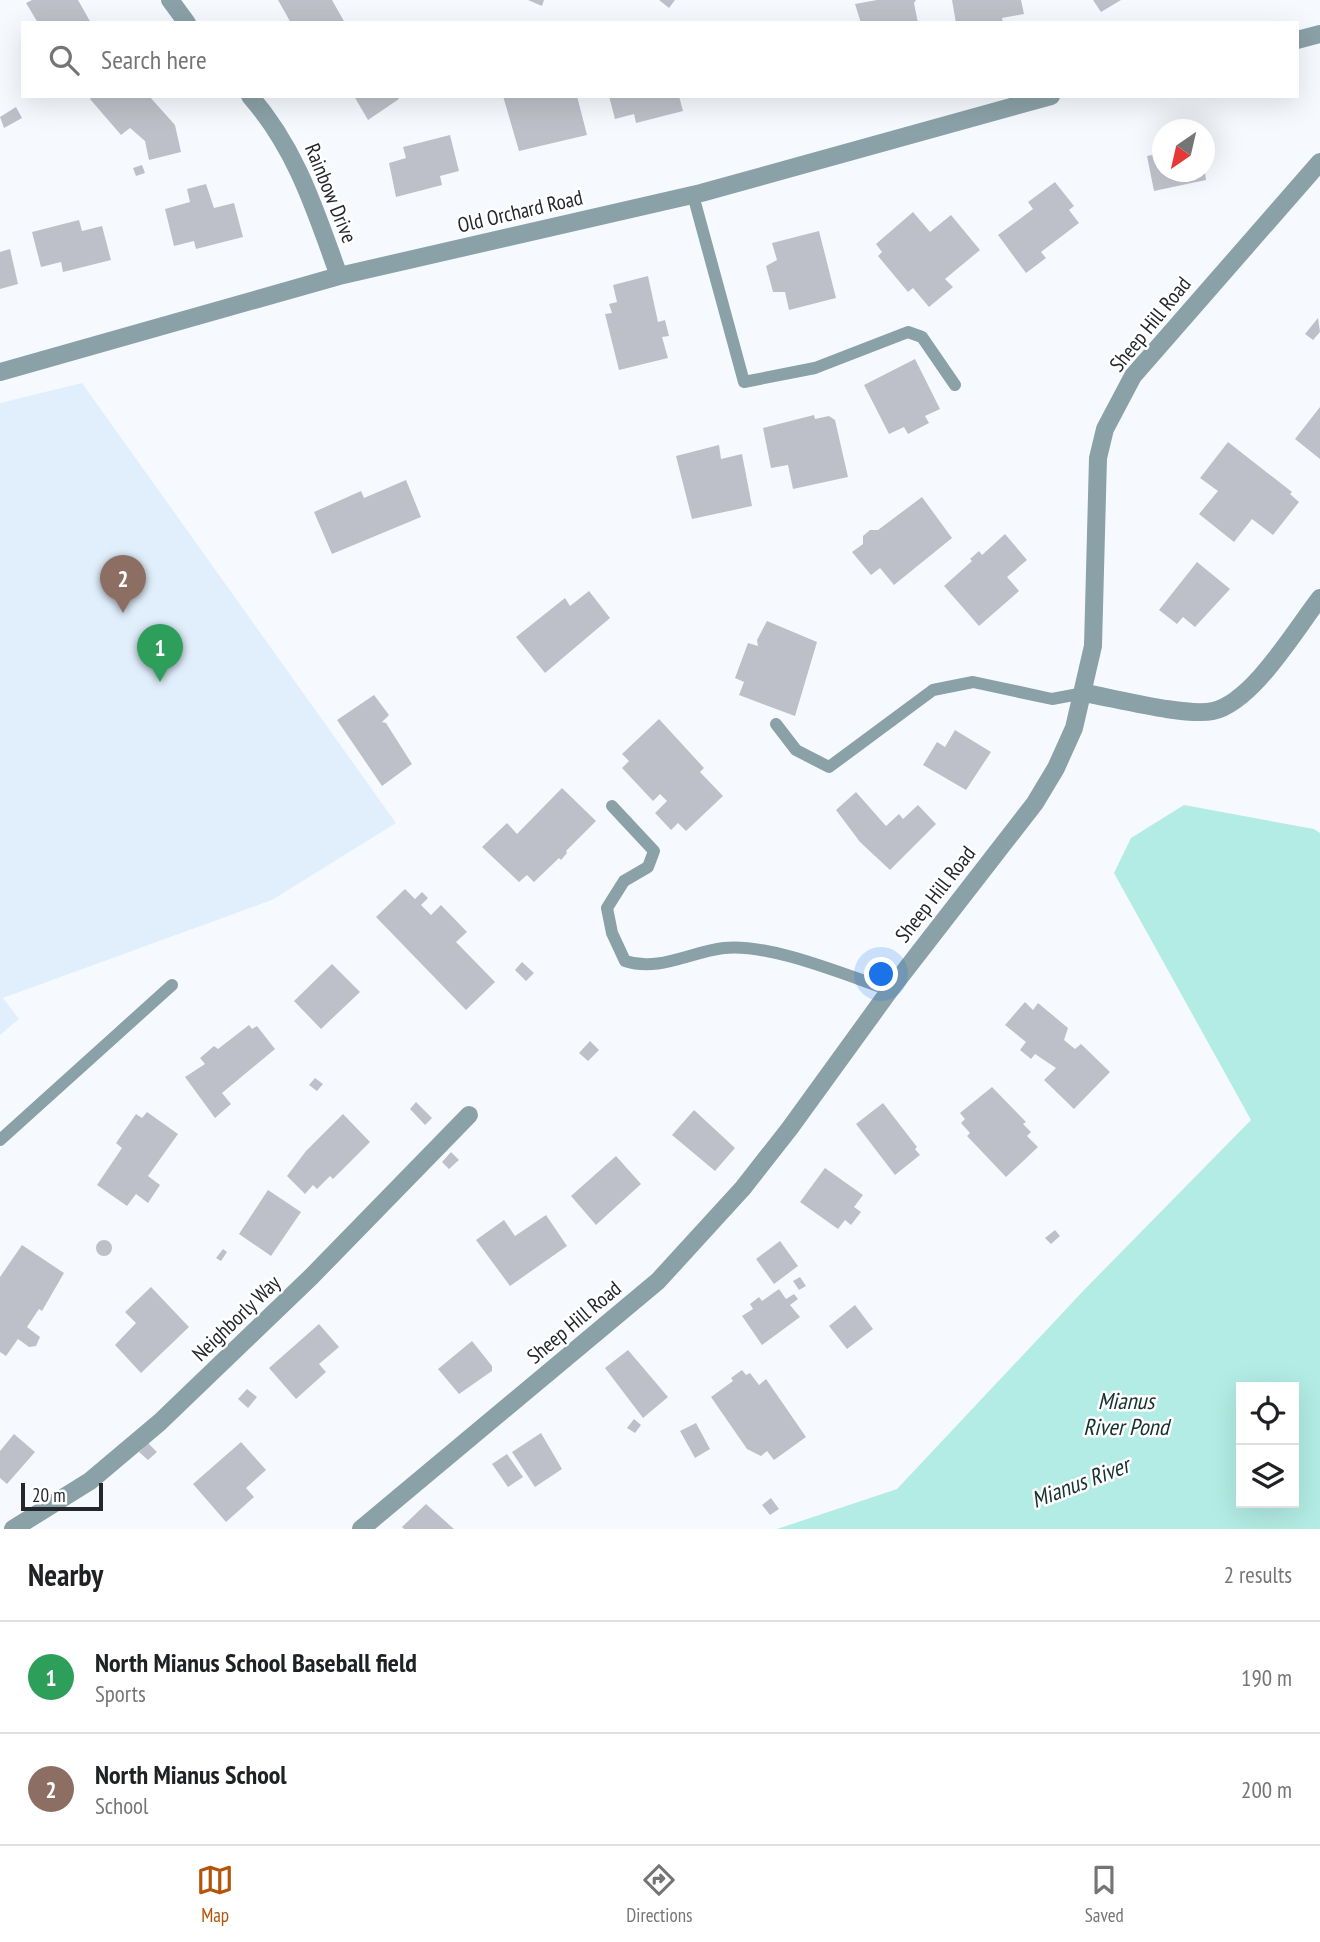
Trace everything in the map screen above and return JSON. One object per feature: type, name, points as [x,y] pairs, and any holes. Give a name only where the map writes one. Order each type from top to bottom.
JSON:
[{"type":"street","points":[[170,0],[186,21]]},
{"type":"street","points":[[1299,39],[1320,34]]},
{"type":"street","name":"Rainbow Drive","points":[[252,98],[271,120],[297,163],[340,276]]},
{"type":"street","name":"Old Orchard Road","points":[[0,372],[340,276],[693,195],[1044,98]]},
{"type":"street","name":"Sheep Hill Road","points":[[361,1529],[658,1281],[766,1158],[890,989],[1035,803],[1056,768],[1074,727],[1093,646],[1098,458],[1105,429],[1133,376],[1320,162]]},
{"type":"street","points":[[1084,693],[1193,711],[1213,711],[1236,699],[1254,683],[1320,598]]},
{"type":"street","name":"Neighborly Way","points":[[13,1529],[90,1482],[160,1422],[311,1277],[469,1115]]},
{"type":"lane","points":[[693,195],[744,382],[816,368],[908,332],[922,337],[955,385]]},
{"type":"lane","points":[[776,723],[796,750],[829,767],[933,690],[973,682],[1052,699],[1084,693]]},
{"type":"lane","points":[[612,806],[654,851],[648,867],[624,881],[607,908],[625,961],[642,966],[724,948],[760,950],[890,989]]},
{"type":"lane","points":[[0,1140],[172,985]]},
{"type":"shaded area","points":[[82,383],[396,823],[272,900],[3,998],[19,1019],[0,1035],[0,403]]},
{"type":"water","name":"Mianus River Pond","points":[[1184,805],[1314,829],[1320,833],[1320,1529],[777,1529],[897,1489],[1085,1289],[1251,1120],[1114,873],[1131,838]]},
{"type":"building","points":[[32,0],[78,0],[90,21],[37,21],[26,3]]},
{"type":"building","points":[[278,0],[332,0],[344,21],[290,21]]},
{"type":"building","points":[[528,0],[544,0],[542,6]]},
{"type":"building","points":[[659,0],[675,0],[669,8]]},
{"type":"building","points":[[877,0],[916,0],[914,3],[918,21],[860,21],[855,4]]},
{"type":"building","points":[[952,0],[1021,0],[1024,14],[1002,18],[1003,21],[956,21]]},
{"type":"building","points":[[1093,0],[1121,0],[1101,12]]},
{"type":"building","points":[[151,98],[175,125],[181,152],[149,160],[145,141],[130,128],[121,135],[90,99]]},
{"type":"building","points":[[355,98],[398,98],[399,99],[368,120]]},
{"type":"building","points":[[504,98],[578,98],[587,135],[519,151]]},
{"type":"building","points":[[610,98],[680,98],[683,111],[636,123],[634,114],[615,119]]},
{"type":"building","points":[[16,107],[22,118],[4,128],[0,117]]},
{"type":"building","points":[[450,135],[459,171],[440,176],[442,185],[396,197],[389,163],[406,158],[403,147]]},
{"type":"building","points":[[1152,155],[1152,181],[1147,156]]},
{"type":"building","points":[[142,165],[145,173],[136,176],[133,168]]},
{"type":"building","points":[[1055,182],[1074,206],[1069,210],[1079,223],[1041,252],[1046,258],[1026,273],[998,235],[1033,209],[1028,202]]},
{"type":"building","points":[[1152,182],[1197,182],[1154,191]]},
{"type":"building","points":[[206,184],[214,208],[234,203],[243,237],[196,249],[194,241],[174,246],[165,209],[190,202],[187,189]]},
{"type":"building","points":[[913,212],[930,232],[951,215],[980,250],[945,279],[953,287],[929,307],[913,288],[908,292],[878,256],[882,252],[876,244]]},
{"type":"building","points":[[79,220],[82,231],[102,226],[111,260],[63,272],[61,262],[41,267],[32,232]]},
{"type":"building","points":[[819,231],[836,298],[789,310],[785,292],[773,292],[766,266],[777,260],[772,243]]},
{"type":"building","points":[[10,249],[18,284],[0,289],[0,252]]},
{"type":"building","points":[[648,276],[658,322],[665,320],[669,336],[662,337],[668,358],[619,370],[605,314],[612,313],[609,304],[617,302],[613,285]]},
{"type":"building","points":[[1318,318],[1320,332],[1313,340],[1305,334]]},
{"type":"building","points":[[915,359],[940,409],[925,416],[929,423],[908,434],[904,427],[889,434],[864,385]]},
{"type":"building","points":[[1320,407],[1320,459],[1295,439]]},
{"type":"building","points":[[814,415],[815,419],[829,416],[835,420],[848,477],[793,489],[788,465],[771,468],[763,428]]},
{"type":"building","points":[[1228,442],[1292,492],[1290,494],[1299,502],[1273,535],[1252,519],[1234,542],[1199,514],[1218,491],[1200,478]]},
{"type":"building","points":[[719,445],[721,459],[742,454],[752,506],[692,519],[676,456]]},
{"type":"building","points":[[406,480],[421,517],[332,554],[314,512],[361,491],[364,498]]},
{"type":"building","points":[[922,497],[952,538],[894,585],[880,568],[871,575],[852,552],[863,544],[863,536],[870,530],[878,530]]},
{"type":"building","points":[[1005,534],[1027,560],[1007,577],[1019,591],[979,626],[944,586],[972,561],[970,559],[979,551],[982,555]]},
{"type":"building","points":[[1197,562],[1230,589],[1195,627],[1183,617],[1177,624],[1159,610]]},
{"type":"building","points":[[589,591],[610,618],[545,673],[516,637],[565,598],[570,606]]},
{"type":"building","points":[[767,621],[817,642],[795,716],[739,695],[744,682],[735,678],[748,643],[758,646],[757,640]]},
{"type":"building","points":[[374,695],[389,715],[382,722],[386,723],[412,764],[382,786],[337,720]]},
{"type":"building","points":[[659,719],[704,768],[700,772],[723,796],[686,831],[678,823],[671,830],[655,813],[667,801],[660,794],[653,801],[622,768],[629,761],[622,754]]},
{"type":"building","points":[[955,730],[991,752],[966,790],[923,765],[937,742],[945,747]]},
{"type":"building","points":[[562,788],[596,821],[566,851],[561,860],[559,858],[534,882],[527,875],[519,882],[482,847],[507,823],[517,834]]},
{"type":"building","points":[[856,792],[886,826],[899,814],[903,819],[918,805],[936,824],[890,870],[860,842],[836,810]]},
{"type":"building","points":[[405,889],[415,899],[422,892],[428,898],[421,905],[431,915],[441,905],[467,932],[456,942],[495,982],[466,1010],[376,917]]},
{"type":"building","points":[[522,962],[534,973],[526,981],[515,970]]},
{"type":"building","points":[[332,964],[360,992],[321,1029],[294,1001]]},
{"type":"building","points":[[1025,1002],[1033,1010],[1038,1003],[1068,1028],[1064,1040],[1075,1049],[1081,1044],[1110,1072],[1074,1109],[1044,1080],[1056,1068],[1035,1054],[1031,1059],[1020,1050],[1026,1042],[1005,1025]]},
{"type":"building","points":[[249,1025],[252,1029],[257,1026],[275,1049],[222,1093],[231,1104],[215,1118],[185,1077],[205,1064],[200,1058],[214,1046],[218,1049]]},
{"type":"building","points":[[590,1041],[599,1050],[588,1061],[579,1053]]},
{"type":"building","points":[[315,1078],[323,1084],[317,1091],[309,1085]]},
{"type":"building","points":[[992,1087],[1026,1122],[1023,1124],[1031,1132],[1027,1136],[1038,1147],[1006,1177],[967,1136],[970,1133],[961,1123],[965,1119],[960,1113]]},
{"type":"building","points":[[416,1102],[432,1118],[425,1125],[410,1109]]},
{"type":"building","points":[[883,1103],[917,1147],[915,1149],[920,1155],[895,1175],[856,1124]]},
{"type":"building","points":[[694,1110],[735,1148],[715,1171],[672,1135]]},
{"type":"building","points":[[147,1112],[178,1134],[148,1176],[160,1185],[148,1203],[136,1194],[127,1206],[97,1185],[122,1148],[116,1143],[136,1114],[142,1118]]},
{"type":"building","points":[[343,1114],[370,1142],[333,1179],[330,1176],[317,1189],[313,1185],[305,1194],[287,1176],[306,1151]]},
{"type":"building","points":[[451,1152],[459,1160],[449,1169],[442,1162]]},
{"type":"building","points":[[616,1156],[641,1184],[596,1225],[571,1196]]},
{"type":"building","points":[[825,1168],[863,1195],[854,1207],[861,1212],[851,1225],[845,1220],[838,1229],[800,1202]]},
{"type":"building","points":[[268,1190],[301,1212],[271,1256],[239,1234]]},
{"type":"building","points":[[546,1215],[567,1246],[510,1286],[476,1240],[504,1220],[515,1236]]},
{"type":"building","points":[[1055,1230],[1060,1236],[1051,1244],[1045,1238]]},
{"type":"building","points":[[101,1240],[107,1240],[112,1248],[110,1254],[101,1256],[96,1251],[96,1245]]},
{"type":"building","points":[[780,1241],[798,1266],[774,1284],[756,1259]]},
{"type":"building","points":[[22,1245],[64,1273],[42,1311],[39,1309],[27,1327],[40,1337],[36,1346],[29,1347],[18,1339],[6,1356],[0,1352],[0,1277]]},
{"type":"building","points":[[223,1249],[227,1252],[221,1261],[216,1258]]},
{"type":"building","points":[[800,1277],[806,1286],[799,1290],[793,1281]]},
{"type":"building","points":[[151,1287],[189,1327],[141,1373],[115,1345],[136,1323],[125,1312]]},
{"type":"building","points":[[779,1289],[786,1299],[794,1294],[798,1299],[790,1305],[800,1317],[762,1345],[742,1316],[753,1309],[750,1304],[759,1297],[762,1301]]},
{"type":"building","points":[[855,1305],[873,1329],[847,1349],[829,1326]]},
{"type":"building","points":[[319,1324],[339,1347],[319,1364],[326,1372],[296,1399],[269,1368]]},
{"type":"building","points":[[472,1341],[492,1366],[492,1371],[459,1394],[438,1369]]},
{"type":"building","points":[[628,1350],[668,1397],[643,1418],[605,1368]]},
{"type":"building","points":[[742,1370],[746,1375],[750,1373],[759,1385],[766,1379],[806,1437],[774,1460],[767,1451],[761,1456],[747,1449],[711,1397],[733,1381],[731,1378]]},
{"type":"building","points":[[247,1389],[257,1397],[248,1408],[238,1399]]},
{"type":"building","points":[[634,1419],[641,1425],[635,1433],[627,1428]]},
{"type":"building","points":[[696,1423],[710,1449],[695,1458],[680,1431]]},
{"type":"building","points":[[541,1433],[562,1469],[535,1487],[512,1452]]},
{"type":"building","points":[[14,1434],[35,1452],[7,1484],[0,1478],[0,1451]]},
{"type":"building","points":[[241,1442],[266,1470],[246,1488],[254,1497],[226,1522],[193,1484]]},
{"type":"building","points":[[148,1443],[157,1452],[148,1460],[139,1452]]},
{"type":"building","points":[[507,1454],[523,1477],[508,1487],[492,1464]]},
{"type":"building","points":[[771,1498],[779,1509],[770,1515],[762,1505]]},
{"type":"building","points":[[426,1504],[454,1529],[404,1529],[402,1527]]},
{"type":"place","name":"North Mianus School","points":[[123,613]]},
{"type":"place","name":"North Mianus School Baseball field","points":[[160,682]]},
{"type":"water label","name":"Mianus River","points":[[1080,1482]]}]
